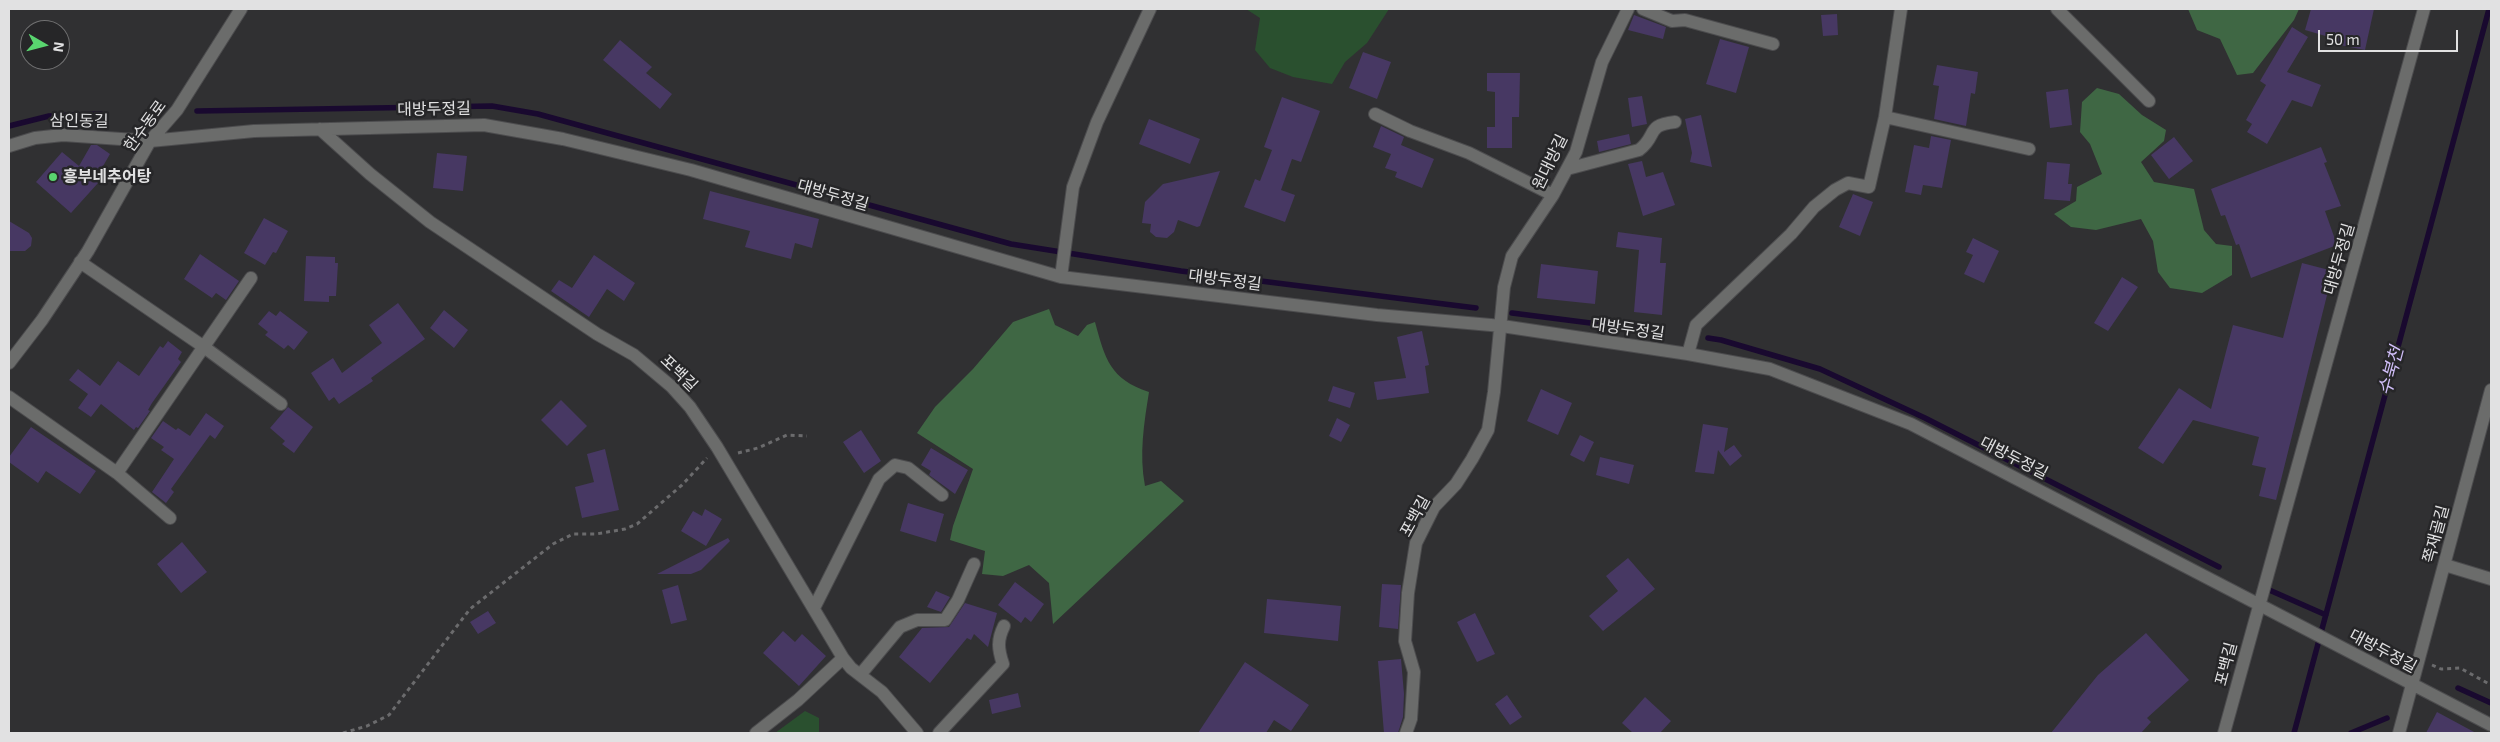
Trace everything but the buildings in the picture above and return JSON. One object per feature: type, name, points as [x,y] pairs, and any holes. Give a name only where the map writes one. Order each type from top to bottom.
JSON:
[{"type":"street","name":"한수동로","points":[[9,363],[42,320],[80,262],[150,141],[177,110],[241,9]]},
{"type":"street","points":[[1061,277],[1076,178],[1097,122],[1150,9]]},
{"type":"street","name":"원대방길","points":[[1502,326],[1504,287],[1512,256],[1553,194],[1576,152],[1602,62],[1628,9]]},
{"type":"street","points":[[1643,9],[1672,21],[1685,20],[1773,44]]},
{"type":"street","points":[[1688,354],[1696,325],[1791,234],[1814,207],[1835,190],[1848,183],[1869,187],[1885,117],[1901,9]]},
{"type":"street","points":[[2057,9],[2149,101]]},
{"type":"street","name":"대방두정길","points":[[2260,603],[2424,9]]},
{"type":"street","points":[[1375,114],[1410,131],[1469,153],[1553,194]]},
{"type":"street","points":[[1885,117],[2028,149]]},
{"type":"street","points":[[1567,168],[1640,150],[1646,145],[1654,128],[1660,123],[1675,122]]},
{"type":"street","name":"대방두정길","points":[[150,141],[254,131],[484,124],[520,130],[691,170],[1061,277],[1377,315],[1502,326],[1688,354],[1770,369],[1911,424],[2260,603],[2412,685],[2491,725]]},
{"type":"street","name":"포백길","points":[[320,129],[370,174],[430,222],[486,262],[597,334],[634,355],[656,371],[690,407],[720,451],[843,658],[860,675],[882,692],[917,733]]},
{"type":"street","name":"삼인동길","points":[[9,146],[35,138],[63,135],[150,141]]},
{"type":"street","points":[[80,262],[204,347],[281,404]]},
{"type":"street","points":[[117,473],[251,278]]},
{"type":"street","name":"포백길","points":[[1406,733],[1411,720],[1414,672],[1405,641],[1408,593],[1416,543],[1434,507],[1456,484],[1488,430],[1502,326]]},
{"type":"street","name":"쪽재골길","points":[[2399,733],[2491,390]]},
{"type":"street","points":[[9,397],[117,473],[170,518]]},
{"type":"street","points":[[814,608],[879,479],[895,464],[908,468],[942,495]]},
{"type":"street","points":[[860,675],[900,626],[917,620],[945,620],[958,600],[974,564]]},
{"type":"street","points":[[2445,565],[2491,579]]},
{"type":"street","name":"포백길","points":[[2224,733],[2260,603]]},
{"type":"street","points":[[940,733],[1003,664],[998,649],[999,637],[1004,626]]},
{"type":"street","points":[[756,733],[798,700],[843,658]]},
{"type":"path","points":[[343,733],[367,726],[389,715],[470,609],[553,544],[573,534],[596,534],[625,529],[637,524],[720,451],[758,448],[787,436],[807,436]]},
{"type":"path","points":[[2419,658],[2441,669],[2460,668],[2491,685]]},
{"type":"green space","points":[[1246,9],[1389,9],[1367,43],[1345,62],[1332,84],[1293,77],[1270,68],[1255,50],[1260,18]]},
{"type":"green space","points":[[2188,9],[2299,9],[2294,20],[2253,73],[2237,75],[2220,39],[2197,30]]},
{"type":"green space","points":[[2097,88],[2119,94],[2142,115],[2166,130],[2164,141],[2141,162],[2154,182],[2194,189],[2204,230],[2216,244],[2232,246],[2232,275],[2202,293],[2170,288],[2158,272],[2153,241],[2141,219],[2096,230],[2071,227],[2054,214],[2076,201],[2077,187],[2102,174],[2090,144],[2080,132],[2082,102]]},
{"type":"green space","points":[[1049,309],[1055,325],[1078,336],[1087,325],[1095,322],[1106,357],[1117,374],[1136,387],[1149,392],[1142,450],[1145,486],[1161,481],[1184,501],[1053,624],[1049,583],[1029,565],[1003,576],[982,574],[985,551],[950,540],[973,469],[917,433],[935,407],[973,369],[1013,322]]},
{"type":"green space","points":[[805,711],[819,718],[819,733],[775,733]]},
{"type":"waterway","name":"수북천","points":[[2294,733],[2489,9]]},
{"type":"waterway","points":[[197,111],[492,106],[538,114],[1011,244],[1181,271],[1476,308]]},
{"type":"waterway","points":[[9,126],[49,116],[101,114]]},
{"type":"waterway","points":[[1512,313],[1661,332]]},
{"type":"waterway","points":[[1708,338],[1721,340],[1820,369],[1925,418],[2219,567]]},
{"type":"waterway","points":[[2267,589],[2326,615]]},
{"type":"waterway","points":[[2458,688],[2491,703]]},
{"type":"waterway","points":[[2351,733],[2387,718]]},
{"type":"place","name":"흥부네추어탕","points":[[53,177]]}]
